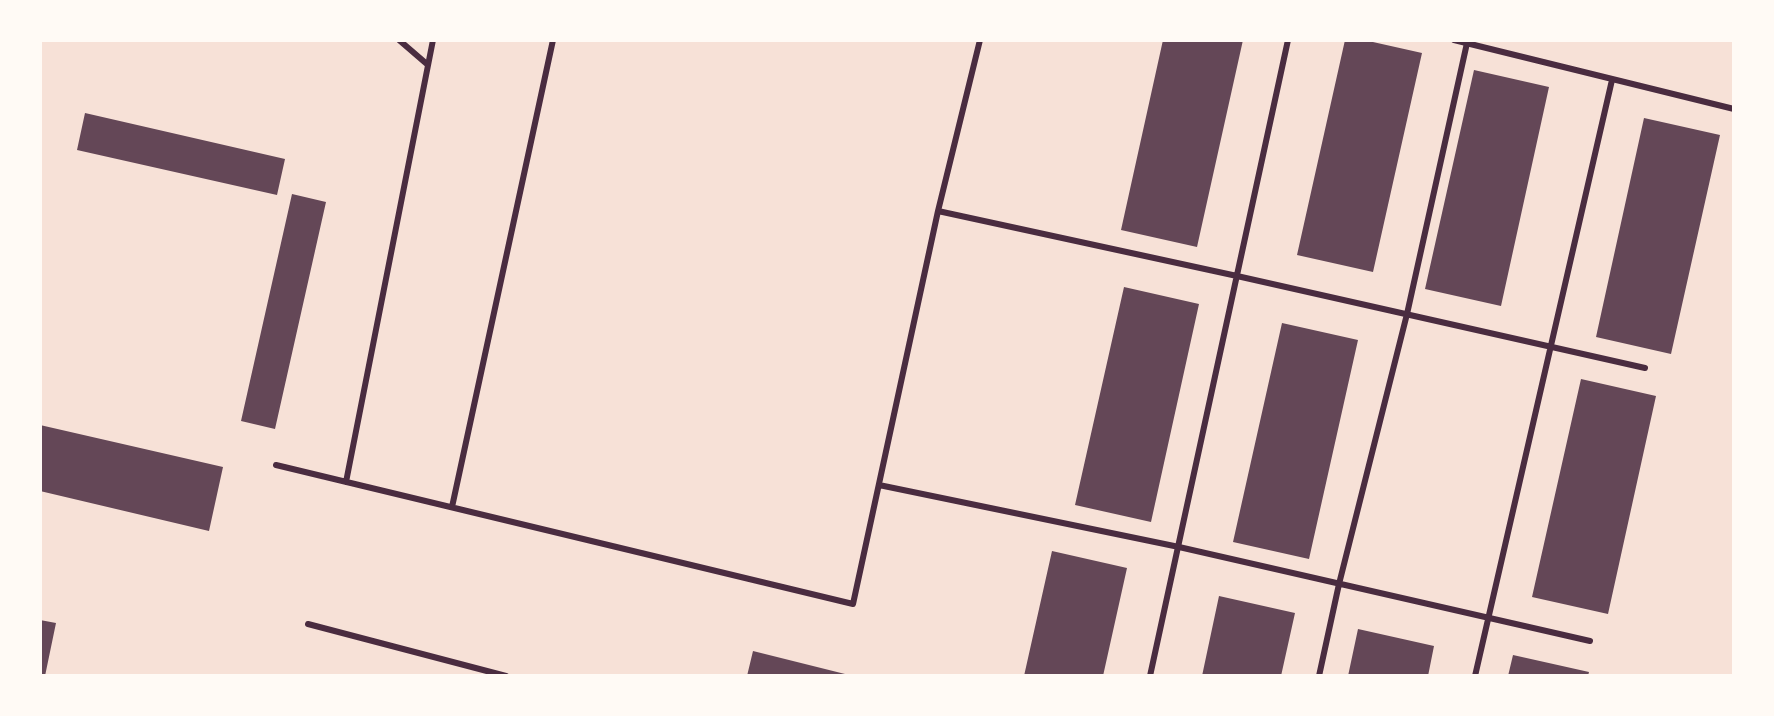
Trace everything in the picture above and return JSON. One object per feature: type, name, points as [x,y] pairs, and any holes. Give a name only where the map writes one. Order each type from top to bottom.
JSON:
[{"type":"lane","points":[[399,40],[428,65]]},
{"type":"lane","points":[[346,482],[433,40]]},
{"type":"lane","points":[[452,507],[553,40]]},
{"type":"lane","points":[[276,465],[853,604],[938,211],[980,40]]},
{"type":"lane","points":[[1150,676],[1288,40]]},
{"type":"lane","points":[[1454,40],[1734,109]]},
{"type":"lane","points":[[1319,676],[1407,314],[1467,43]]},
{"type":"lane","points":[[1475,676],[1612,80]]},
{"type":"lane","points":[[938,211],[1645,368]]},
{"type":"lane","points":[[879,485],[1179,547],[1590,641]]},
{"type":"lane","points":[[308,624],[506,676]]},
{"type":"building","points":[[1163,40],[1243,40],[1197,247],[1121,230]]},
{"type":"building","points":[[1345,40],[1364,40],[1422,53],[1373,272],[1297,255]]},
{"type":"building","points":[[1474,70],[1549,87],[1501,306],[1425,289]]},
{"type":"building","points":[[85,113],[285,159],[277,195],[77,150]]},
{"type":"building","points":[[1644,118],[1720,135],[1671,354],[1596,337]]},
{"type":"building","points":[[292,194],[326,202],[275,429],[241,421]]},
{"type":"building","points":[[1124,287],[1199,304],[1151,522],[1075,505]]},
{"type":"building","points":[[1282,323],[1358,340],[1309,559],[1233,542]]},
{"type":"building","points":[[1581,379],[1656,396],[1608,614],[1532,597]]},
{"type":"building","points":[[40,425],[223,467],[209,531],[40,491]]},
{"type":"building","points":[[1052,551],[1127,568],[1103,676],[1024,676]]},
{"type":"building","points":[[1219,596],[1295,613],[1281,676],[1202,676]]},
{"type":"building","points":[[40,620],[56,623],[45,676],[40,676]]},
{"type":"building","points":[[1358,629],[1434,646],[1428,676],[1348,676]]},
{"type":"building","points":[[753,651],[849,675],[849,676],[747,676]]},
{"type":"building","points":[[1513,655],[1589,672],[1588,676],[1508,676]]}]
